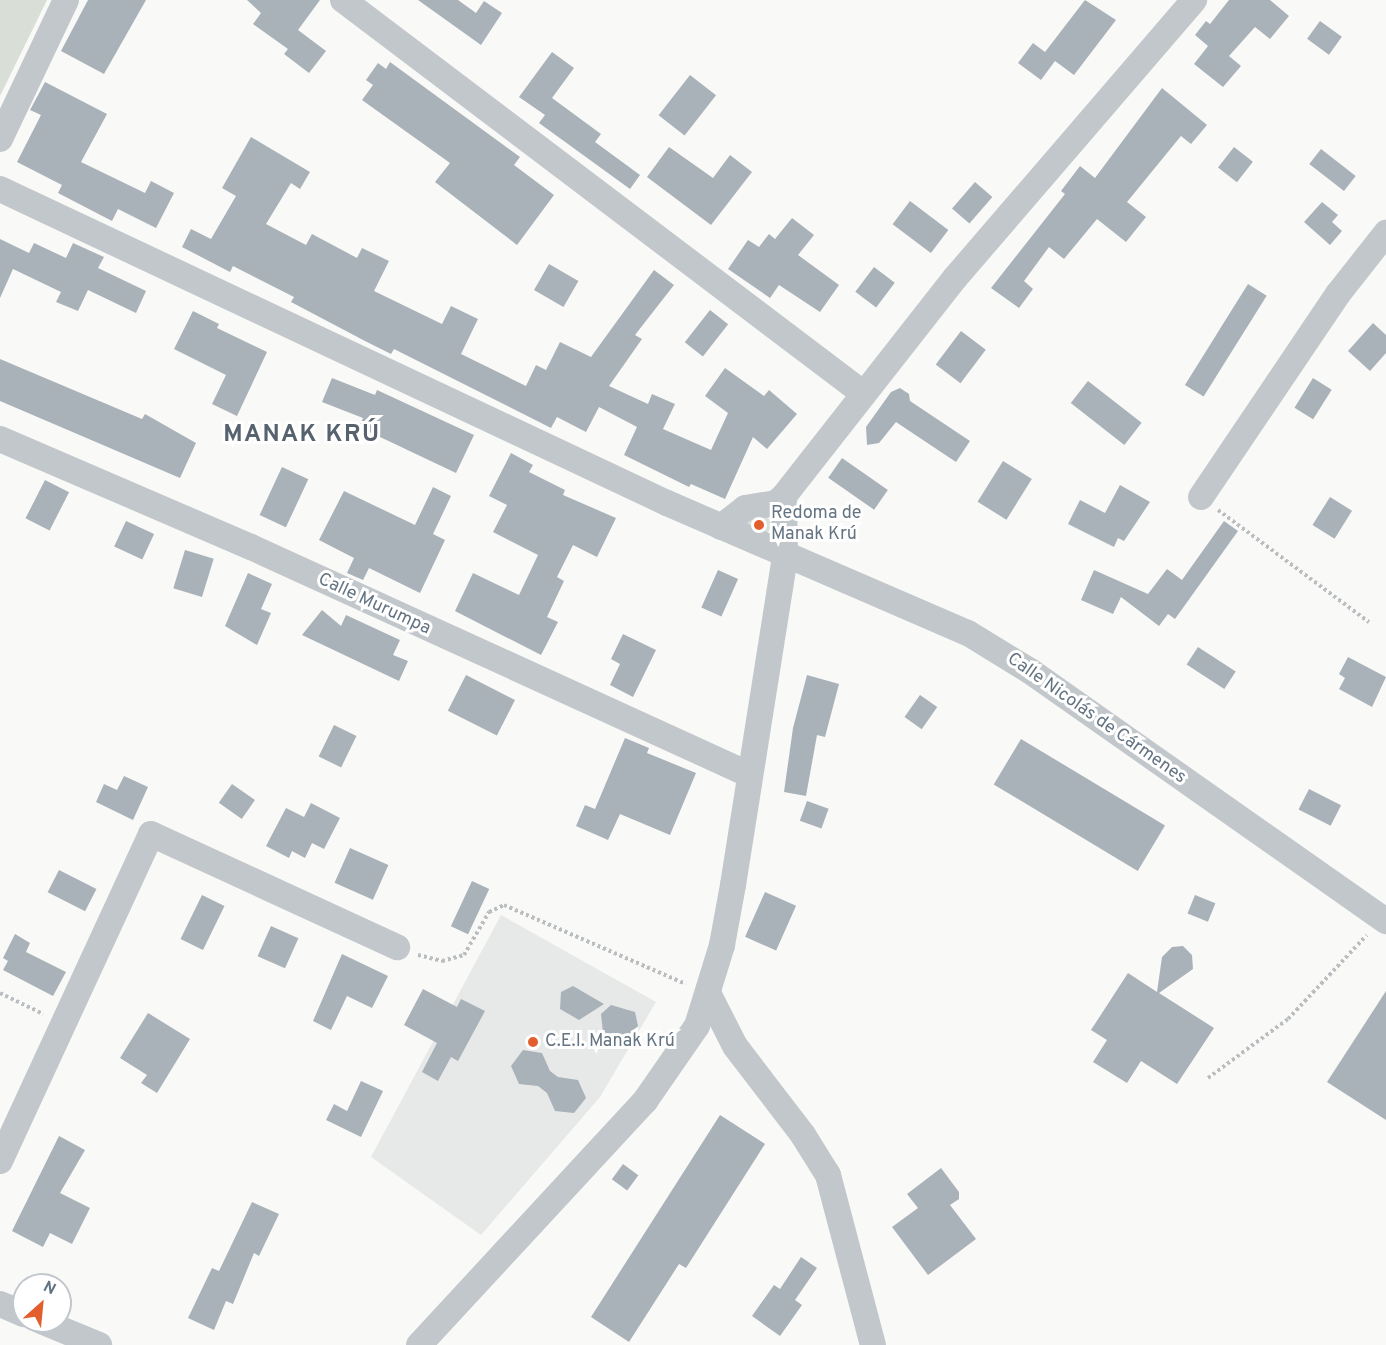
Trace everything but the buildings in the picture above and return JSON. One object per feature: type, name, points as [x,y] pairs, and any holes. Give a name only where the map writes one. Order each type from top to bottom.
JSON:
[{"type":"street","points":[[0,139],[66,0]]},
{"type":"street","points":[[343,0],[864,394]]},
{"type":"street","points":[[721,527],[745,508],[776,503],[784,496],[984,243],[1194,0]]},
{"type":"street","name":"Calle Nicolás de Cármenes","points":[[0,189],[721,527],[968,633],[1002,652],[1383,919]]},
{"type":"street","points":[[1201,497],[1338,294],[1386,233]]},
{"type":"street","name":"Calle Murumpa","points":[[0,439],[251,547],[748,774]]},
{"type":"street","points":[[419,1345],[645,1101],[683,1050],[708,993],[731,895],[748,774],[785,555],[784,496]]},
{"type":"street","points":[[0,1161],[151,834],[398,947]]},
{"type":"street","points":[[708,993],[735,1046],[803,1135],[828,1175],[873,1345]]},
{"type":"street","points":[[70,1333],[99,1345]]},
{"type":"path","points":[[1201,497],[1369,622]]},
{"type":"path","points":[[398,947],[425,957],[456,960],[464,955],[489,912],[504,905],[708,993]]},
{"type":"path","points":[[1208,1078],[1252,1049],[1308,1000],[1383,919]]},
{"type":"path","points":[[0,993],[63,1024]]},
{"type":"shaded area","points":[[0,0],[47,0],[0,96]]},
{"type":"shaded area","name":"Redoma de Manak Krú","points":[[766,514],[772,525],[766,536],[746,525],[748,519]]},
{"type":"shaded area","name":"C.E.I. Manak Krú","points":[[501,915],[656,1002],[600,1097],[481,1235],[371,1157]]},
{"type":"place","name":"Redoma de Manak Krú","points":[[759,525]]},
{"type":"place","name":"C.E.I. Manak Krú","points":[[533,1042]]},
{"type":"district","name":"MANAK KRÚ","points":[[302,436]]}]
